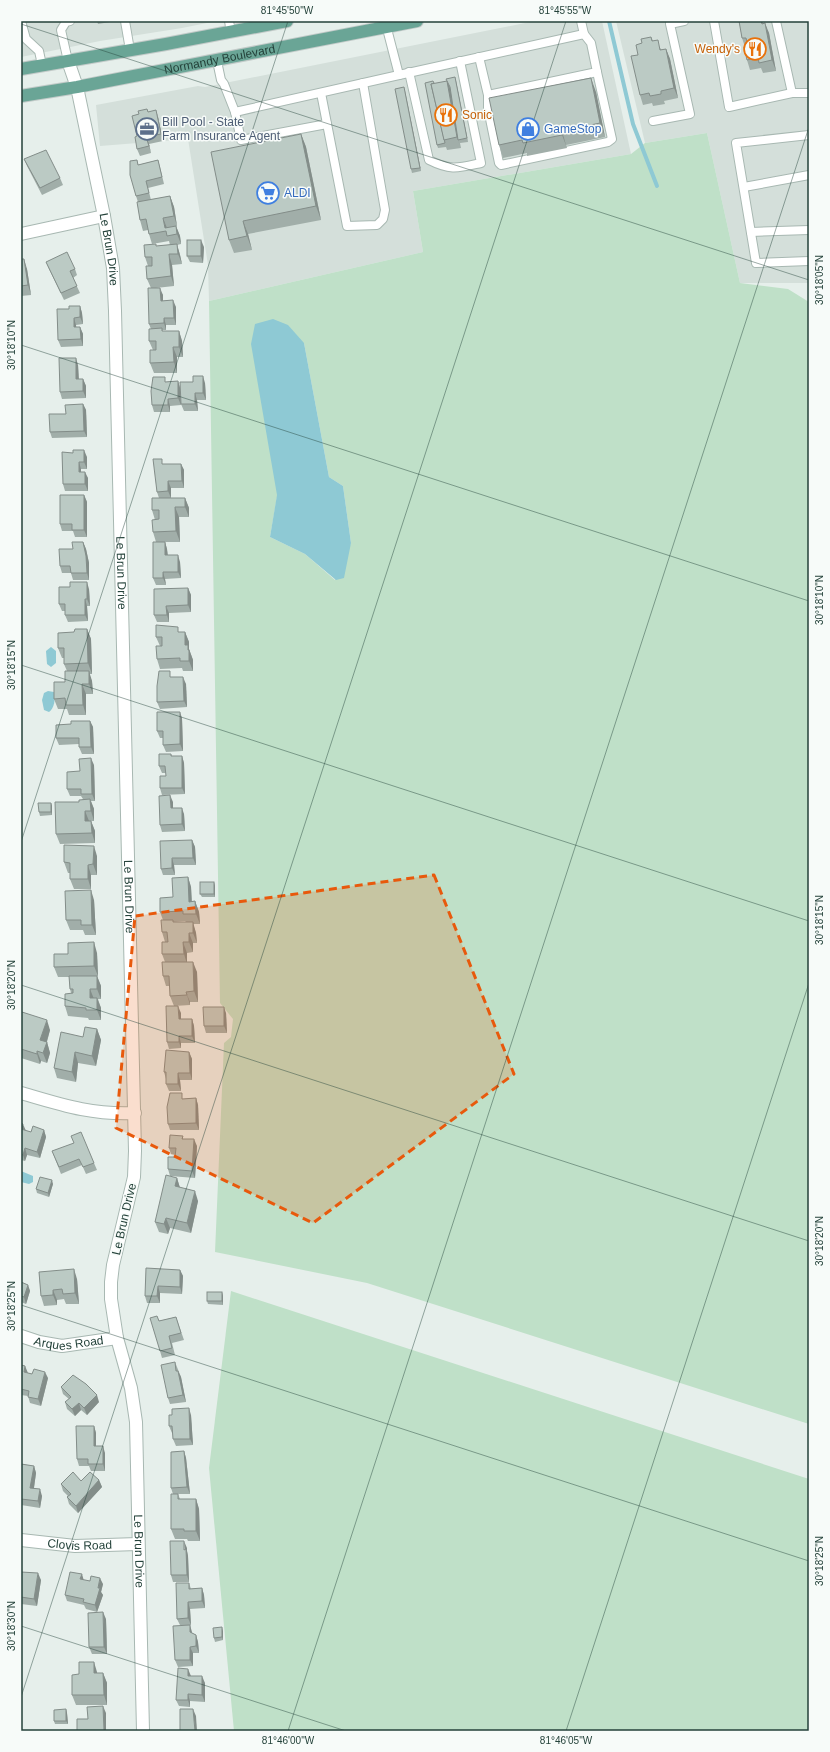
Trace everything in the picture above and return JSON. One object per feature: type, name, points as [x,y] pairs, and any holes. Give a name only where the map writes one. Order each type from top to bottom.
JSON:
[{"type":"main road","name":"Normandy Boulevard","points":[[21,69],[130,50],[230,27],[288,21]]},
{"type":"main road","name":"Normandy Boulevard","points":[[21,96],[216,61],[385,24],[417,21]]},
{"type":"street","name":"Le Brun Drive","points":[[68,61],[77,87],[104,216],[113,268],[115,311],[136,1151],[134,1177],[113,1265],[111,1299],[117,1338],[132,1388],[136,1422],[143,1731]]},
{"type":"street","points":[[21,234],[104,216]]},
{"type":"street","points":[[21,1093],[83,1111],[98,1113],[135,1113]]},
{"type":"street","name":"Arques Road","points":[[21,1336],[38,1342],[62,1346],[117,1338]]},
{"type":"street","name":"Clovis Road","points":[[21,1540],[75,1546],[138,1544]]},
{"type":"lane","points":[[21,21],[26,39],[39,51],[42,65]]},
{"type":"lane","points":[[68,61],[61,30],[66,22],[70,21]]},
{"type":"lane","points":[[125,21],[130,50]]},
{"type":"lane","points":[[479,57],[488,95],[488,109],[499,163],[501,165],[608,142],[612,139],[591,43],[584,34],[581,21]]},
{"type":"lane","points":[[653,122],[690,114],[670,24],[684,21]]},
{"type":"lane","points":[[714,21],[729,106],[792,93],[809,93]]},
{"type":"lane","points":[[776,21],[792,93]]},
{"type":"lane","points":[[385,24],[399,75]]},
{"type":"lane","points":[[235,112],[584,34]]},
{"type":"lane","points":[[216,61],[221,80],[235,112],[241,140],[327,124]]},
{"type":"lane","points":[[409,72],[429,160],[442,166],[456,168],[481,163],[460,61]]},
{"type":"lane","points":[[488,95],[597,72]]},
{"type":"lane","points":[[321,93],[347,226],[377,225],[383,219],[385,210],[363,83]]},
{"type":"lane","points":[[809,135],[736,143],[756,263],[809,261]]},
{"type":"lane","points":[[744,187],[809,175]]},
{"type":"lane","points":[[751,232],[809,230]]},
{"type":"highlighted area","points":[[434,875],[514,1074],[313,1223],[116,1128],[135,916]]},
{"type":"shaded area","points":[[21,21],[217,21],[100,41],[21,57]]},
{"type":"shaded area","points":[[535,21],[602,21],[631,154],[413,191],[423,252],[209,301],[208,265],[188,139],[100,146],[96,105],[198,86],[205,87]]},
{"type":"shaded area","points":[[616,21],[809,21],[809,283],[740,283],[707,133],[645,143]]},
{"type":"green space","points":[[707,133],[740,283],[788,289],[809,302],[809,1424],[367,1283],[215,1252],[224,1043],[231,1037],[233,1019],[220,1003],[209,301],[423,252],[413,191],[631,154],[645,143]],"holes":[[[304,343],[329,477],[343,486],[351,543],[335,580],[305,554],[270,537]]]},
{"type":"green space","points":[[231,1291],[809,1479],[809,1731],[234,1731],[209,1468]]},
{"type":"water","points":[[273,319],[288,325],[304,343],[329,477],[343,486],[351,543],[344,578],[336,580],[305,554],[270,537],[277,495],[251,344],[255,324]]},
{"type":"water","points":[[51,647],[56,651],[56,663],[51,667],[47,664],[46,651]]},
{"type":"water","points":[[48,691],[54,692],[55,697],[51,711],[49,712],[44,710],[42,700],[44,693]]},
{"type":"water","points":[[21,1171],[33,1176],[33,1182],[29,1184],[21,1182]]},
{"type":"building","points":[[739,21],[761,21],[762,24],[765,23],[772,60],[759,63],[758,57],[747,60],[744,47],[748,46],[746,38],[742,38]]},
{"type":"building","points":[[651,37],[652,41],[658,40],[660,50],[666,49],[674,88],[661,91],[661,94],[650,96],[649,93],[640,95],[631,56],[638,55],[636,45],[642,43],[641,39]]},
{"type":"building","points":[[455,77],[467,138],[458,140],[450,87],[446,79]]},
{"type":"building","points":[[591,78],[600,123],[562,131],[562,135],[523,143],[522,140],[499,145],[489,98]]},
{"type":"building","points":[[433,81],[434,83],[431,84],[445,143],[437,145],[425,83]]},
{"type":"building","points":[[447,81],[457,137],[444,140],[431,84]]},
{"type":"building","points":[[404,87],[420,168],[411,169],[395,89]]},
{"type":"building","points":[[147,109],[148,112],[156,110],[161,134],[146,137],[149,146],[137,149],[135,137],[137,136],[132,116],[139,114],[138,111]]},
{"type":"building","name":"ALDI","points":[[301,134],[316,206],[243,221],[247,236],[229,240],[211,152]]},
{"type":"building","points":[[46,150],[60,178],[40,188],[24,159]]},
{"type":"building","points":[[137,160],[138,165],[158,160],[162,177],[146,181],[149,193],[136,196],[130,175],[130,161]]},
{"type":"building","points":[[170,196],[174,216],[163,218],[165,228],[176,226],[177,234],[167,236],[166,231],[149,234],[146,219],[140,220],[137,202]]},
{"type":"building","points":[[187,240],[201,240],[201,256],[187,256]]},
{"type":"building","points":[[156,244],[156,246],[177,244],[178,254],[169,254],[171,276],[147,279],[146,266],[152,266],[152,257],[145,257],[144,245]]},
{"type":"building","points":[[67,252],[75,269],[70,271],[77,286],[61,293],[46,262]]},
{"type":"building","points":[[21,259],[24,259],[28,285],[21,286]]},
{"type":"building","points":[[148,288],[160,288],[161,301],[173,300],[174,318],[164,318],[164,323],[149,324]]},
{"type":"building","points":[[69,306],[80,306],[80,317],[74,318],[74,327],[80,327],[81,339],[58,340],[57,309],[69,309]]},
{"type":"building","points":[[162,328],[162,331],[179,331],[179,347],[173,347],[174,362],[150,363],[150,350],[156,350],[156,341],[149,341],[149,329]]},
{"type":"building","points":[[59,358],[76,358],[76,379],[83,379],[83,391],[60,392]]},
{"type":"building","points":[[193,376],[203,376],[203,393],[195,393],[195,404],[181,404],[180,382],[193,382]]},
{"type":"building","points":[[153,377],[165,377],[165,382],[178,381],[178,398],[168,399],[168,405],[152,405],[151,391]]},
{"type":"building","points":[[83,404],[84,431],[50,432],[49,414],[66,414],[65,405]]},
{"type":"building","points":[[73,450],[84,450],[84,462],[79,462],[79,472],[85,472],[85,484],[63,484],[62,452],[73,453]]},
{"type":"building","points":[[153,459],[162,459],[162,464],[181,464],[182,481],[168,481],[168,491],[157,492]]},
{"type":"building","points":[[60,495],[84,495],[84,530],[72,530],[72,524],[60,524]]},
{"type":"building","points":[[152,498],[185,498],[185,507],[175,507],[176,531],[153,532],[152,520],[159,519],[159,510],[152,510]]},
{"type":"building","points":[[72,542],[83,542],[87,573],[71,573],[70,566],[60,566],[59,549],[73,549]]},
{"type":"building","points":[[153,542],[165,542],[165,555],[178,555],[178,572],[163,572],[163,578],[153,578]]},
{"type":"building","points":[[70,582],[87,582],[85,615],[65,615],[65,604],[59,604],[59,587],[70,587]]},
{"type":"building","points":[[188,588],[188,605],[166,606],[167,615],[154,615],[154,589]]},
{"type":"building","points":[[156,625],[178,627],[178,632],[185,632],[185,645],[188,645],[189,661],[180,661],[180,658],[157,659],[156,646],[162,646],[162,637],[156,637]]},
{"type":"building","points":[[75,629],[87,629],[88,663],[64,664],[64,648],[58,648],[58,633],[74,632]]},
{"type":"building","points":[[65,671],[89,671],[89,684],[82,684],[83,705],[66,705],[65,698],[54,699],[54,682],[65,682]]},
{"type":"building","points":[[159,671],[170,671],[170,677],[183,677],[184,701],[157,702]]},
{"type":"building","points":[[157,712],[180,712],[180,744],[163,745],[163,731],[157,731]]},
{"type":"building","points":[[71,721],[90,721],[91,747],[79,747],[79,738],[56,738],[56,725],[71,724]]},
{"type":"building","points":[[159,754],[182,756],[182,788],[160,788],[160,776],[166,776],[165,766],[159,766]]},
{"type":"building","points":[[91,758],[92,794],[81,794],[81,789],[67,789],[67,772],[80,771],[79,759]]},
{"type":"building","points":[[170,795],[171,808],[182,808],[182,824],[160,825],[159,796]]},
{"type":"building","points":[[90,799],[91,811],[85,811],[85,821],[91,821],[92,833],[56,834],[55,802],[79,802],[79,800]]},
{"type":"building","points":[[38,803],[51,803],[51,812],[39,812]]},
{"type":"building","points":[[192,840],[193,858],[172,858],[172,868],[161,869],[160,841]]},
{"type":"building","points":[[64,845],[94,846],[93,864],[88,865],[88,879],[70,879],[70,863],[64,862]]},
{"type":"building","points":[[188,877],[189,902],[195,901],[196,914],[183,914],[183,911],[160,912],[160,898],[173,897],[172,878]]},
{"type":"building","points":[[200,882],[214,882],[214,894],[200,894]]},
{"type":"building","points":[[91,890],[92,925],[81,925],[81,920],[66,920],[65,891]]},
{"type":"building","points":[[161,920],[173,920],[173,922],[193,922],[193,933],[189,933],[189,942],[183,942],[184,954],[162,954],[162,942],[168,942],[167,932],[162,932]]},
{"type":"building","points":[[94,942],[94,966],[54,967],[54,954],[68,954],[68,943]]},
{"type":"building","points":[[162,962],[193,962],[194,991],[186,992],[187,995],[170,996],[169,976],[163,976]]},
{"type":"building","points":[[69,976],[97,976],[97,989],[90,989],[90,998],[97,998],[97,1010],[86,1010],[86,1008],[65,1006],[65,994],[73,993],[73,989],[70,989]]},
{"type":"building","points":[[166,1006],[178,1006],[179,1019],[192,1019],[192,1036],[179,1036],[179,1042],[167,1042]]},
{"type":"building","points":[[203,1007],[224,1007],[224,1026],[204,1026]]},
{"type":"building","points":[[22,1012],[47,1020],[40,1040],[47,1042],[43,1053],[37,1051],[37,1054],[21,1049]]},
{"type":"building","points":[[85,1027],[97,1029],[92,1056],[75,1052],[72,1072],[54,1068],[61,1032],[83,1037]]},
{"type":"building","points":[[166,1050],[189,1052],[190,1073],[178,1073],[178,1084],[166,1084],[166,1072],[164,1072]]},
{"type":"building","points":[[170,1093],[182,1093],[182,1099],[196,1098],[196,1123],[168,1124],[167,1107]]},
{"type":"building","points":[[33,1126],[44,1130],[37,1152],[25,1148],[23,1155],[21,1154],[21,1129],[31,1132]]},
{"type":"building","points":[[81,1132],[94,1163],[83,1167],[79,1159],[59,1167],[52,1151],[74,1143],[71,1136]]},
{"type":"building","points":[[170,1135],[183,1136],[182,1139],[194,1139],[192,1171],[168,1169],[168,1157],[175,1157],[176,1148],[169,1148]]},
{"type":"building","points":[[166,1175],[177,1178],[175,1186],[195,1191],[187,1223],[166,1218],[164,1224],[155,1222]]},
{"type":"building","points":[[40,1177],[52,1180],[48,1193],[36,1189]]},
{"type":"building","points":[[146,1268],[180,1270],[180,1287],[158,1286],[157,1296],[145,1296]]},
{"type":"building","points":[[74,1269],[75,1293],[63,1294],[62,1289],[53,1290],[53,1295],[41,1296],[39,1272]]},
{"type":"building","points":[[21,1282],[28,1285],[24,1297],[21,1296]]},
{"type":"building","points":[[207,1292],[222,1292],[222,1301],[207,1301]]},
{"type":"building","points":[[157,1316],[159,1321],[176,1317],[181,1333],[169,1336],[172,1348],[160,1351],[150,1318]]},
{"type":"building","points":[[175,1362],[183,1395],[168,1398],[161,1365]]},
{"type":"building","points":[[21,1365],[25,1366],[24,1372],[32,1374],[34,1369],[45,1372],[38,1399],[28,1397],[29,1391],[21,1389]]},
{"type":"building","points":[[73,1375],[86,1384],[97,1395],[84,1408],[79,1403],[72,1409],[65,1402],[71,1397],[61,1387]]},
{"type":"building","points":[[189,1408],[190,1439],[173,1439],[172,1426],[169,1426],[169,1415],[172,1415],[172,1409]]},
{"type":"building","points":[[76,1426],[94,1426],[94,1446],[103,1446],[103,1464],[88,1464],[88,1459],[77,1459]]},
{"type":"building","points":[[184,1451],[187,1487],[171,1488],[171,1452]]},
{"type":"building","points":[[21,1464],[34,1466],[30,1488],[40,1489],[38,1501],[21,1499]]},
{"type":"building","points":[[73,1472],[81,1481],[90,1472],[99,1480],[76,1506],[67,1497],[71,1494],[61,1484]]},
{"type":"building","points":[[171,1494],[178,1494],[178,1499],[196,1499],[196,1531],[171,1529]]},
{"type":"building","points":[[170,1541],[184,1541],[184,1550],[186,1549],[187,1575],[171,1575]]},
{"type":"building","points":[[21,1572],[38,1573],[34,1599],[21,1597]]},
{"type":"building","points":[[70,1572],[82,1574],[80,1579],[90,1581],[91,1576],[100,1578],[98,1588],[100,1588],[95,1605],[83,1602],[84,1599],[65,1595]]},
{"type":"building","points":[[176,1583],[189,1583],[189,1589],[202,1588],[202,1601],[188,1602],[188,1618],[177,1619]]},
{"type":"building","points":[[103,1612],[104,1647],[89,1647],[88,1613]]},
{"type":"building","points":[[190,1625],[190,1632],[196,1635],[196,1646],[190,1647],[190,1660],[175,1660],[173,1626]]},
{"type":"building","points":[[222,1627],[222,1637],[214,1638],[213,1628]]},
{"type":"building","points":[[79,1662],[94,1662],[94,1673],[103,1673],[104,1695],[72,1695],[72,1675],[79,1674]]},
{"type":"building","points":[[178,1668],[188,1669],[188,1676],[202,1676],[202,1695],[188,1694],[188,1700],[176,1700]]},
{"type":"building","points":[[103,1706],[104,1731],[77,1731],[77,1719],[88,1719],[87,1707]]},
{"type":"building","points":[[66,1709],[66,1721],[54,1721],[54,1710]]},
{"type":"building","points":[[180,1709],[193,1709],[195,1731],[180,1731]]},
{"type":"waterway","points":[[609,21],[633,124],[657,186]]},
{"type":"place","name":"Wendy's","points":[[755,49]]},
{"type":"place","name":"Sonic","points":[[446,115]]},
{"type":"place","name":"Bill Pool - State Farm Insurance Agent","points":[[147,129]]},
{"type":"place","name":"GameStop","points":[[528,129]]},
{"type":"place","name":"ALDI","points":[[268,193]]}]
